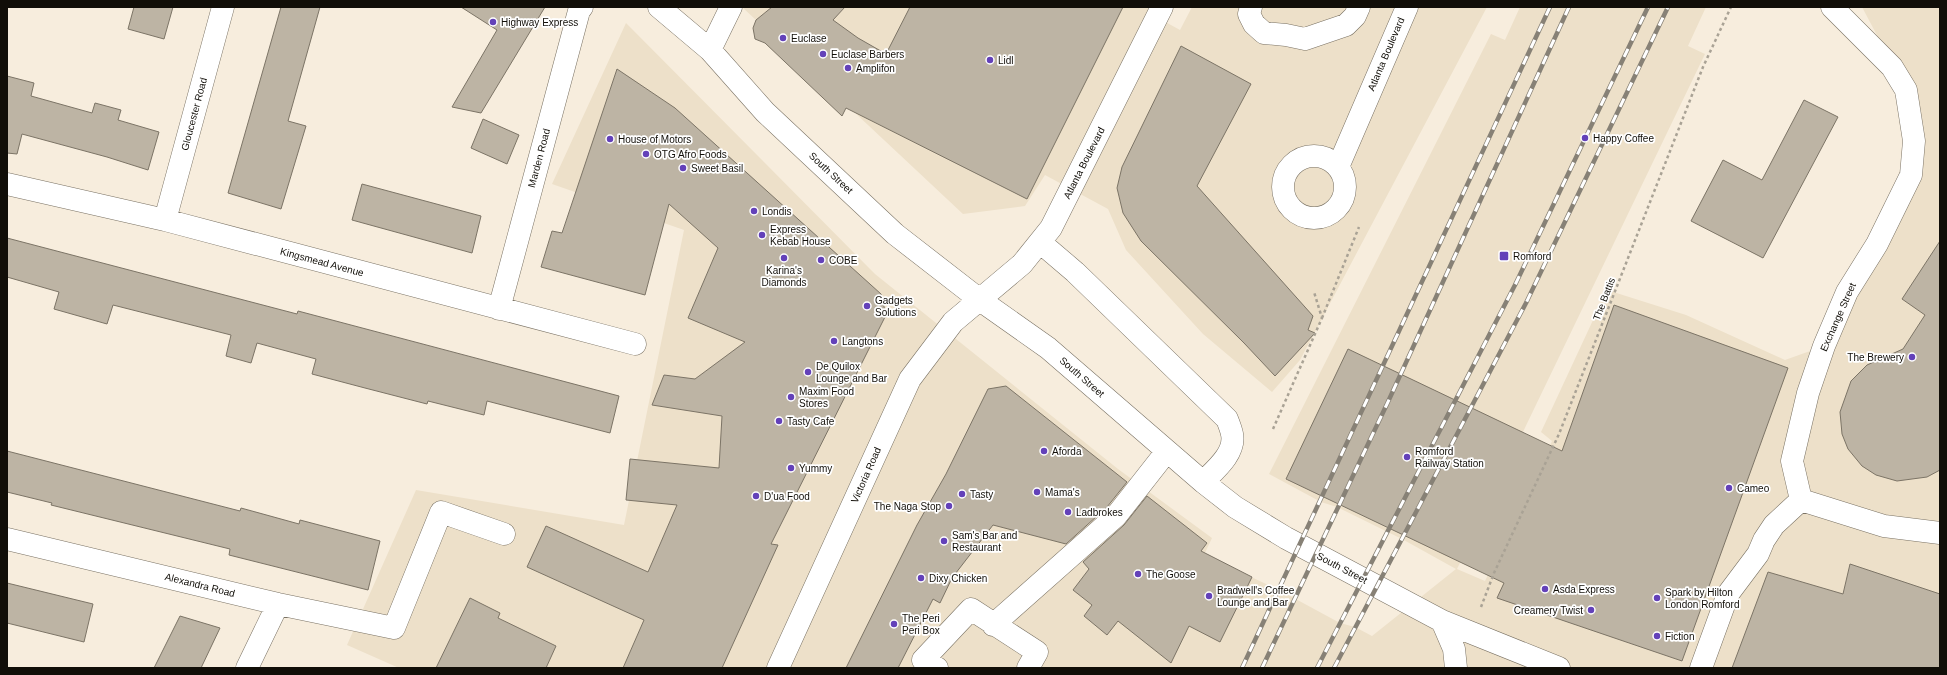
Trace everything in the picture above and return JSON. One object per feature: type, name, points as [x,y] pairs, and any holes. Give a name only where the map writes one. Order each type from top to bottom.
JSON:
[{"type":"street","name":"Gloucester Road","points":[[165,220],[223,7]]},
{"type":"street","name":"Marden Road","points":[[499,309],[578,12],[582,7]]},
{"type":"street","name":"South Street","points":[[659,7],[710,50],[765,112],[895,234],[980,300],[1048,348],[1203,482],[1235,507],[1286,538],[1442,621],[1559,668]]},
{"type":"street","points":[[710,50],[731,7]]},
{"type":"street","name":"Atlanta Boulevard","points":[[980,300],[1022,264],[1051,228],[1162,7]]},
{"type":"street","points":[[1251,7],[1249,14],[1254,24],[1264,33],[1286,35],[1305,39],[1346,25],[1355,16],[1359,7]]},
{"type":"street","name":"Atlanta Boulevard","points":[[1338,167],[1406,7]]},
{"type":"street","name":"Exchange Street","points":[[1801,500],[1792,461],[1808,393],[1824,346],[1847,292],[1877,244],[1911,175],[1914,141],[1906,90],[1892,67],[1832,7]]},
{"type":"street","name":"Kingsmead Avenue","points":[[7,184],[165,220],[635,344]]},
{"type":"street","points":[[1040,243],[1075,272],[1227,419],[1233,435],[1231,446],[1226,458],[1203,482]]},
{"type":"street","name":"Victoria Road","points":[[778,668],[910,378],[919,364],[953,322],[980,300]]},
{"type":"street","points":[[993,625],[1116,516],[1167,451]]},
{"type":"street","points":[[1701,668],[1728,594],[1758,554],[1764,540],[1774,525],[1801,500],[1884,526],[1940,533]]},
{"type":"street","name":"Alexandra Road","points":[[7,539],[278,604],[394,628],[440,512],[504,534]]},
{"type":"street","points":[[247,668],[278,604]]},
{"type":"street","points":[[937,668],[923,660],[971,609],[993,625],[1037,652],[1028,668]]},
{"type":"street","points":[[1442,621],[1454,649],[1456,668]]},
{"type":"path","name":"The Battis","points":[[1487,594],[1494,573],[1559,434],[1703,67],[1731,7]]},
{"type":"path","points":[[1273,429],[1322,318],[1359,227]]},
{"type":"path","points":[[1314,292],[1322,318]]},
{"type":"shaded area","points":[[742,7],[1155,7],[1151,14],[1180,30],[1192,7],[1487,7],[1300,360],[1272,392],[1203,334],[1126,250],[1108,209],[1045,175],[1025,206],[963,214]]},
{"type":"shaded area","points":[[1520,7],[1706,7],[1688,46],[1705,54],[1457,569],[1485,581],[1552,441],[1541,432],[1607,290],[1686,315],[1785,360],[1824,346],[1911,175],[1906,90],[1862,7],[1940,7],[1940,668],[399,668],[347,645],[416,490],[624,525],[684,230],[552,184],[626,23],[875,274],[1118,469],[1212,538],[1204,555],[1279,590],[1340,623],[1355,627],[1372,636],[1456,569],[1402,539],[1337,507],[1321,502],[1269,474],[1491,34],[1505,40]]},
{"type":"building","points":[[134,7],[173,7],[164,39],[128,29]]},
{"type":"building","points":[[281,7],[320,7],[288,121],[306,126],[281,209],[228,193]]},
{"type":"building","points":[[461,7],[545,7],[481,113],[452,107],[497,30]]},
{"type":"building","name":"Lidl","points":[[772,7],[845,7],[833,20],[858,38],[886,54],[910,7],[1123,7],[1027,199],[846,108],[842,116],[765,43],[755,39],[753,28],[756,20]]},
{"type":"building","points":[[1181,46],[1251,84],[1197,186],[1313,316],[1308,330],[1315,333],[1275,376],[1244,343],[1141,241],[1123,213],[1117,188],[1122,167]]},
{"type":"building","points":[[617,69],[675,108],[881,294],[886,315],[771,544],[778,545],[722,668],[623,668],[644,620],[527,567],[546,526],[648,572],[677,505],[626,500],[630,459],[719,468],[722,416],[652,405],[664,375],[695,379],[745,342],[688,318],[718,248],[669,204],[645,295],[541,267],[552,231],[562,233]]},
{"type":"building","points":[[7,76],[34,83],[31,96],[92,113],[95,103],[121,110],[118,120],[159,132],[148,170],[107,157],[22,134],[17,154],[7,153]]},
{"type":"building","points":[[1804,100],[1838,117],[1763,258],[1691,221],[1723,160],[1762,180]]},
{"type":"building","points":[[483,119],[519,135],[507,164],[471,148]]},
{"type":"building","points":[[362,184],[481,216],[472,253],[352,220]]},
{"type":"building","points":[[7,238],[297,314],[298,311],[619,396],[610,433],[487,401],[484,415],[428,401],[427,404],[312,374],[316,359],[257,343],[251,363],[226,356],[231,335],[113,305],[107,324],[54,309],[59,292],[7,277]]},
{"type":"building","name":"The Brewery","points":[[1940,241],[1940,470],[1927,477],[1897,481],[1876,475],[1862,466],[1848,449],[1842,434],[1840,412],[1851,381],[1867,365],[1903,349],[1925,315],[1902,299]]},
{"type":"building","points":[[1614,305],[1788,368],[1682,661],[1497,598],[1504,583],[1286,479],[1348,349],[1562,451]]},
{"type":"building","points":[[1006,386],[1127,482],[1107,507],[1066,544],[993,525],[952,578],[940,603],[933,599],[898,668],[846,668],[917,525],[946,474],[988,389]]},
{"type":"building","points":[[7,451],[240,511],[241,508],[299,524],[300,520],[380,541],[368,590],[229,555],[230,549],[51,505],[52,503],[7,492]]},
{"type":"building","name":"The Goose","points":[[1147,496],[1207,543],[1201,551],[1252,577],[1220,642],[1189,626],[1171,663],[1118,621],[1107,635],[1084,616],[1092,605],[1073,590],[1089,569],[1083,562],[1124,525]]},
{"type":"building","points":[[1850,564],[1940,594],[1940,668],[1732,668],[1768,572],[1843,594]]},
{"type":"building","points":[[7,583],[93,604],[84,642],[7,623]]},
{"type":"building","points":[[470,598],[500,613],[498,618],[556,646],[546,668],[436,668]]},
{"type":"building","points":[[180,616],[220,628],[201,668],[154,668]]},
{"type":"railway","points":[[1242,668],[1550,7]]},
{"type":"railway","points":[[1262,668],[1387,404],[1569,7]]},
{"type":"railway","points":[[1317,668],[1515,285],[1648,7]]},
{"type":"railway","points":[[1334,668],[1526,303],[1668,7]]},
{"type":"place","name":"Highway Express","points":[[493,22]]},
{"type":"place","name":"Euclase","points":[[783,38]]},
{"type":"place","name":"Euclase Barbers","points":[[823,54]]},
{"type":"place","name":"Lidl","points":[[990,60]]},
{"type":"place","name":"Amplifon","points":[[848,68]]},
{"type":"place","name":"Happy Coffee","points":[[1585,138]]},
{"type":"place","name":"House of Motors","points":[[610,139]]},
{"type":"place","name":"OTG Afro Foods","points":[[646,154]]},
{"type":"place","name":"Sweet Basil","points":[[683,168]]},
{"type":"place","name":"Londis","points":[[754,211]]},
{"type":"place","name":"Express Kebab House","points":[[762,235]]},
{"type":"place","name":"Romford","points":[[1504,256]]},
{"type":"place","name":"Karina's Diamonds","points":[[784,258]]},
{"type":"place","name":"COBE","points":[[821,260]]},
{"type":"place","name":"Gadgets Solutions","points":[[867,306]]},
{"type":"place","name":"Langtons","points":[[834,341]]},
{"type":"place","name":"The Brewery","points":[[1912,357]]},
{"type":"place","name":"De Quilox Lounge and Bar","points":[[808,372]]},
{"type":"place","name":"Maxim Food Stores","points":[[791,397]]},
{"type":"place","name":"Tasty Cafe","points":[[779,421]]},
{"type":"place","name":"Aforda","points":[[1044,451]]},
{"type":"place","name":"Romford Railway Station","points":[[1407,457]]},
{"type":"place","name":"Yummy","points":[[791,468]]},
{"type":"place","name":"Cameo","points":[[1729,488]]},
{"type":"place","name":"Mama's","points":[[1037,492]]},
{"type":"place","name":"Tasty","points":[[962,494]]},
{"type":"place","name":"D'ua Food","points":[[756,496]]},
{"type":"place","name":"The Naga Stop","points":[[949,506]]},
{"type":"place","name":"Ladbrokes","points":[[1068,512]]},
{"type":"place","name":"Sam's Bar and Restaurant","points":[[944,541]]},
{"type":"place","name":"The Goose","points":[[1138,574]]},
{"type":"place","name":"Dixy Chicken","points":[[921,578]]},
{"type":"place","name":"Asda Express","points":[[1545,589]]},
{"type":"place","name":"Bradwell's Coffee Lounge and Bar","points":[[1209,596]]},
{"type":"place","name":"Spark by Hilton London Romford","points":[[1657,598]]},
{"type":"place","name":"Creamery Twist","points":[[1591,610]]},
{"type":"place","name":"The Peri Peri Box","points":[[894,624]]},
{"type":"place","name":"Fiction","points":[[1657,636]]}]
